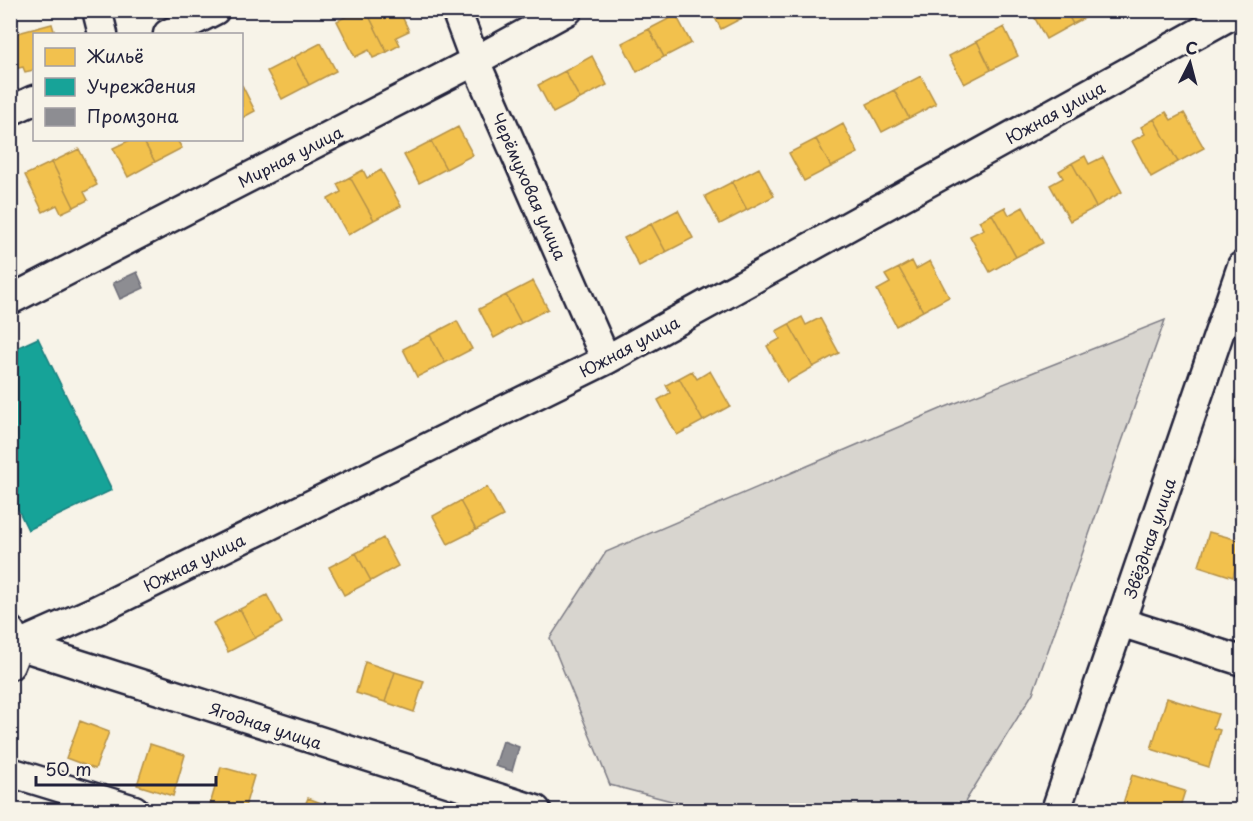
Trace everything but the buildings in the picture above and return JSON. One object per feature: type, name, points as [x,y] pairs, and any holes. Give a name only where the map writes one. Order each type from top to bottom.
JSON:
[{"type":"street","points":[[97,10],[103,33]]},
{"type":"street","points":[[170,33],[215,10]]},
{"type":"street","name":"Черёмуховая улица","points":[[456,10],[606,360]]},
{"type":"street","name":"Мирная улица","points":[[10,300],[476,61],[568,10]]},
{"type":"street","name":"Южная улица","points":[[13,647],[116,601],[606,360],[1240,10]]},
{"type":"street","points":[[10,111],[33,100]]},
{"type":"street","name":"Звёздная улица","points":[[1056,810],[1120,622],[1238,295],[1242,266]]},
{"type":"street","points":[[1120,622],[1242,660]]},
{"type":"street","name":"Ягодная улица","points":[[13,647],[536,810]]},
{"type":"street","points":[[10,772],[134,810]]},
{"type":"shaded area","points":[[1165,320],[1033,693],[960,810],[706,810],[610,785],[550,638],[606,552],[943,408]]}]
